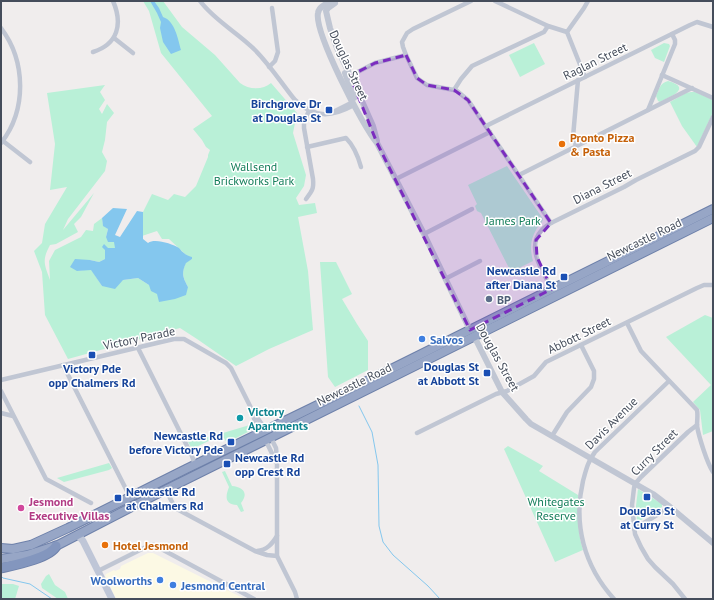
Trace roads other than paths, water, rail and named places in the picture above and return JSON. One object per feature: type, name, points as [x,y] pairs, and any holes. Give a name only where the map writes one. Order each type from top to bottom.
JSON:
[{"type":"highway","name":"Newcastle Road","points":[[1,559],[27,555],[56,546],[269,439],[472,333],[552,289],[713,210]]},
{"type":"highway","name":"Newcastle Road","points":[[1,548],[31,545],[73,526],[263,432],[713,218]]},
{"type":"highway","points":[[263,432],[269,439]]},
{"type":"highway","points":[[73,526],[78,535]]},
{"type":"highway","points":[[1,568],[37,558],[54,550],[56,546]]},
{"type":"main road","points":[[78,535],[83,541],[112,599]]},
{"type":"main road","points":[[78,535],[79,542],[108,599]]},
{"type":"street","points":[[93,52],[101,49],[110,42],[114,38],[117,31],[119,23],[118,13],[113,1]]},
{"type":"street","points":[[200,1],[217,19],[256,51],[301,106],[309,111],[326,114],[354,103]]},
{"type":"street","name":"Douglas Street","points":[[334,1],[320,8],[318,13],[318,21],[328,52],[368,131],[377,143],[396,179],[502,392],[531,424],[653,494],[713,543]]},
{"type":"street","name":"Douglas Street","points":[[337,1],[326,11],[330,28],[337,48],[373,126],[377,143]]},
{"type":"street","points":[[495,1],[548,26],[567,32]]},
{"type":"street","points":[[567,32],[588,1]]},
{"type":"street","points":[[468,2],[407,33],[402,42],[402,47],[417,78],[427,85],[458,91],[468,100],[551,223]]},
{"type":"street","points":[[269,67],[275,61],[278,52],[272,8]]},
{"type":"street","name":"Raglan Street","points":[[486,126],[698,22],[713,27]]},
{"type":"street","points":[[454,90],[472,66],[544,32],[548,26]]},
{"type":"street","points":[[1,28],[10,42],[17,60],[20,87],[19,102],[14,119],[2,142],[30,162]]},
{"type":"street","points":[[567,32],[585,77]]},
{"type":"street","points":[[648,110],[675,44],[672,34]]},
{"type":"street","points":[[114,38],[133,53]]},
{"type":"street","points":[[337,48],[354,98],[354,103],[359,107],[366,119],[373,126]]},
{"type":"street","points":[[350,76],[375,63],[406,55]]},
{"type":"street","points":[[662,76],[713,98]]},
{"type":"street","points":[[576,146],[573,137],[578,80]]},
{"type":"street","points":[[519,175],[692,88]]},
{"type":"street","points":[[306,198],[311,192],[313,185],[304,128],[304,122],[309,111]]},
{"type":"street","name":"Diana Street","points":[[552,289],[535,250],[536,240],[541,230],[551,223],[695,151],[699,147],[713,117]]},
{"type":"street","points":[[396,179],[490,132]]},
{"type":"street","points":[[307,147],[346,138],[351,143],[358,155],[361,167]]},
{"type":"street","points":[[424,234],[472,209]]},
{"type":"street","points":[[445,279],[480,261]]},
{"type":"street","name":"Abbott Street","points":[[417,434],[534,376],[546,362],[697,288],[704,285],[713,285]]},
{"type":"street","points":[[626,323],[641,351],[697,410],[697,425],[705,454],[713,472]]},
{"type":"street","name":"Victory Parade","points":[[1,380],[174,339],[184,339],[229,366],[235,375],[263,432]]},
{"type":"street","points":[[552,436],[567,412],[591,387],[594,379],[594,371],[581,345]]},
{"type":"street","points":[[138,348],[192,456],[195,465]]},
{"type":"street","points":[[63,365],[130,497]]},
{"type":"street","name":"Davis Avenue","points":[[614,599],[597,578],[586,554],[580,524],[581,490],[590,458],[668,381]]},
{"type":"street","points":[[1,391],[46,478],[91,503]]},
{"type":"street","points":[[1,413],[13,416]]},
{"type":"street","name":"Curry Street","points":[[685,599],[673,584],[648,559],[641,547],[635,534],[632,505],[636,484],[641,476],[682,437],[697,425]]},
{"type":"street","points":[[269,439],[277,467],[277,556],[297,599]]},
{"type":"street","points":[[166,490],[176,508],[255,551],[267,555],[277,556]]},
{"type":"street","points":[[634,529],[670,507]]},
{"type":"street","points":[[255,551],[260,551],[269,546],[277,536]]},
{"type":"street","points":[[98,571],[150,545],[154,545],[254,599]]},
{"type":"water","points":[[150,1],[154,1],[163,17],[173,26],[181,50],[171,54],[163,42],[160,28],[161,22]]},
{"type":"water","points":[[113,208],[127,209],[115,235],[120,237],[137,211],[143,212],[143,239],[148,243],[155,241],[164,242],[179,248],[192,257],[192,259],[186,263],[183,273],[188,287],[186,295],[159,302],[157,294],[151,291],[149,285],[138,278],[123,280],[115,289],[102,286],[91,270],[77,271],[70,267],[75,259],[99,262],[105,259],[105,250],[102,247],[104,244],[108,248],[115,248],[114,242],[108,242],[106,237],[108,229],[103,226],[102,218]]},
{"type":"waterway","points":[[359,406],[372,432],[378,465],[379,526],[383,542],[393,555],[428,586],[440,599]]},
{"type":"waterway","points":[[1,576],[3,578],[30,584],[52,599]]},
{"type":"place","name":"Birchgrove Dr at Douglas St","points":[[329,110]]},
{"type":"place","name":"Pronto Pizza & Pasta","points":[[562,144]]},
{"type":"place","name":"Newcastle Rd after Diana St","points":[[564,277]]},
{"type":"place","name":"BP","points":[[489,299]]},
{"type":"place","name":"Salvos","points":[[422,339]]},
{"type":"place","name":"Victory Pde opp Chalmers Rd","points":[[92,355]]},
{"type":"place","name":"Douglas St at Abbott St","points":[[487,373]]},
{"type":"place","name":"Victory Apartments","points":[[240,418]]},
{"type":"place","name":"Newcastle Rd before Victory Pde","points":[[231,442]]},
{"type":"place","name":"Newcastle Rd opp Crest Rd","points":[[227,464]]},
{"type":"place","name":"Douglas St at Curry St","points":[[647,497]]},
{"type":"place","name":"Newcastle Rd at Chalmers Rd","points":[[118,498]]},
{"type":"place","name":"Jesmond Executive Villas","points":[[21,508]]},
{"type":"place","name":"Hotel Jesmond","points":[[105,545]]},
{"type":"place","name":"Woolworths","points":[[160,580]]},
{"type":"place","name":"Jesmond Central","points":[[173,585]]},
{"type":"park label","name":"Wallsend Brickworks Park","points":[[254,173]]},
{"type":"park label","name":"James Park","points":[[513,220]]},
{"type":"park label","name":"Whitegates Reserve","points":[[556,508]]}]
